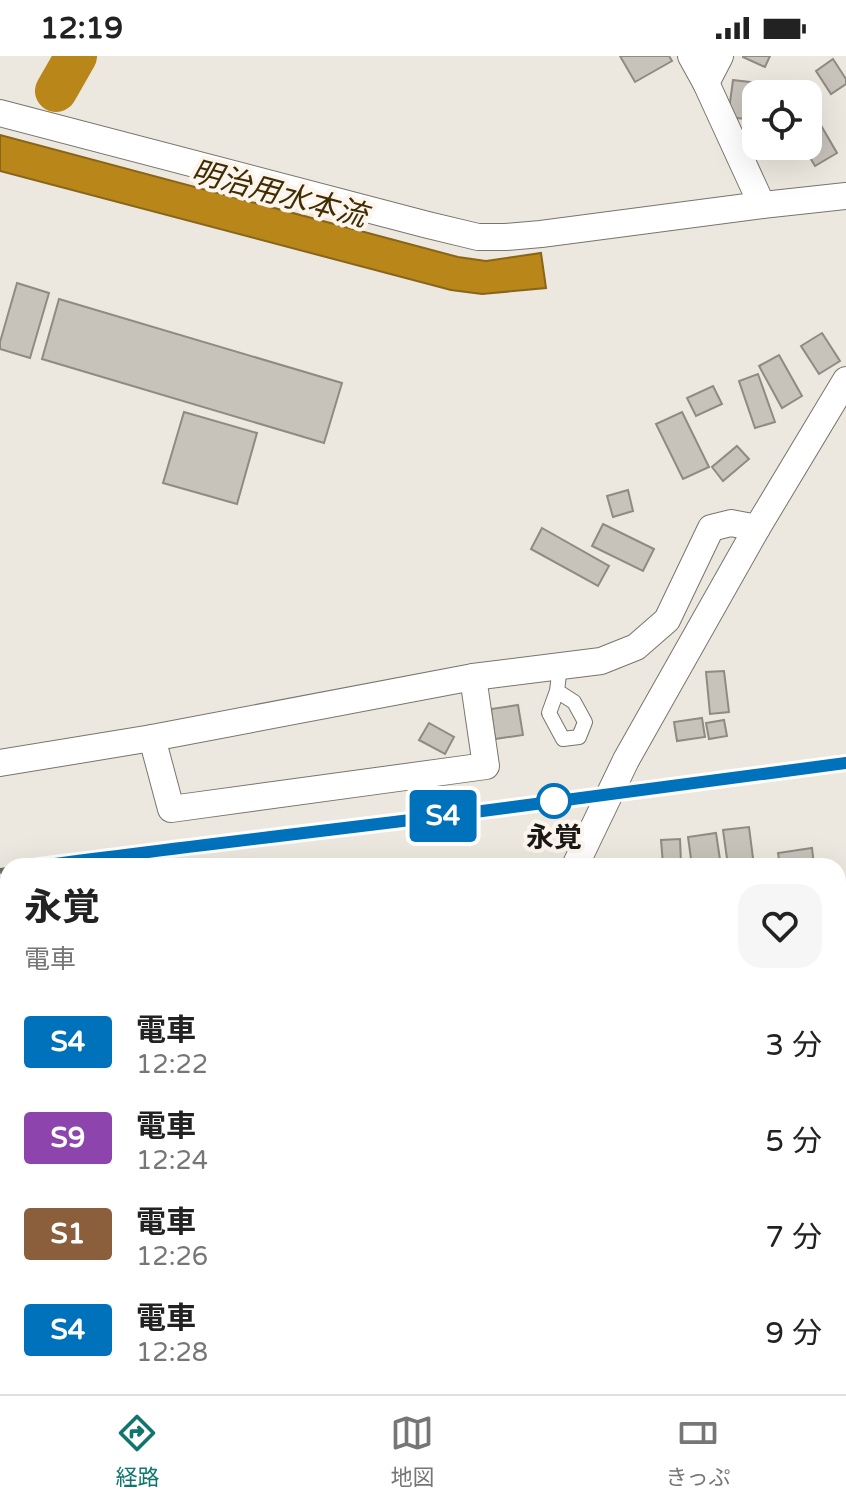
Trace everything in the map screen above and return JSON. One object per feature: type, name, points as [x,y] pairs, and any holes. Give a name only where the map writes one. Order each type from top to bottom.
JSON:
[{"type":"street","points":[[691,56],[762,205]]},
{"type":"street","points":[[706,83],[720,56]]},
{"type":"street","points":[[0,113],[478,237],[552,233],[846,196]]},
{"type":"street","points":[[579,858],[626,760],[757,528],[846,380]]},
{"type":"street","points":[[0,763],[152,738],[473,677],[558,678],[636,647],[667,620],[711,528],[731,523],[757,528]]},
{"type":"street","points":[[152,738],[171,809],[486,766],[473,677]]},
{"type":"shaded area","name":"明治用水本流","points":[[0,135],[458,257],[486,261],[541,253],[546,288],[482,294],[451,290],[0,171]]},
{"type":"building","points":[[620,56],[669,56],[672,61],[635,82]]},
{"type":"building","points":[[743,56],[770,56],[765,67]]},
{"type":"building","points":[[833,59],[846,84],[831,94],[816,71]]},
{"type":"building","points":[[733,80],[742,81],[742,119],[728,117]]},
{"type":"building","points":[[822,127],[837,153],[815,166],[811,160],[822,160]]},
{"type":"building","points":[[17,283],[49,293],[30,358],[0,349]]},
{"type":"building","points":[[59,299],[342,383],[324,443],[42,359]]},
{"type":"building","points":[[822,333],[840,361],[819,374],[801,346]]},
{"type":"building","points":[[779,355],[802,396],[782,408],[759,366]]},
{"type":"building","points":[[758,374],[775,422],[755,428],[739,381]]},
{"type":"building","points":[[713,386],[722,404],[696,416],[687,398]]},
{"type":"building","points":[[184,412],[257,433],[237,504],[163,483]]},
{"type":"building","points":[[682,412],[709,467],[683,479],[656,424]]},
{"type":"building","points":[[737,446],[749,459],[723,481],[712,467]]},
{"type":"building","points":[[628,490],[633,511],[613,517],[607,496]]},
{"type":"building","points":[[603,524],[654,549],[643,571],[592,546]]},
{"type":"building","points":[[542,528],[609,566],[598,586],[531,549]]},
{"type":"building","points":[[724,671],[729,712],[710,714],[706,672]]},
{"type":"building","points":[[518,705],[523,735],[495,739],[491,709]]},
{"type":"building","points":[[702,718],[705,737],[677,741],[674,722]]},
{"type":"building","points":[[724,720],[727,736],[709,739],[706,723]]},
{"type":"building","points":[[429,723],[454,737],[445,754],[419,740]]},
{"type":"building","points":[[749,827],[753,858],[727,858],[723,830]]},
{"type":"building","points":[[716,833],[720,858],[691,858],[688,837]]},
{"type":"building","points":[[680,839],[681,858],[662,858],[661,840]]},
{"type":"building","points":[[812,848],[813,858],[779,858],[778,853]]},
{"type":"waterway","points":[[56,91],[76,56]]},
{"type":"railway","points":[[102,858],[846,763]]},
{"type":"train","name":"S4","points":[[99,858],[846,763]]},
{"type":"place","name":"永覚","points":[[554,801]]}]
